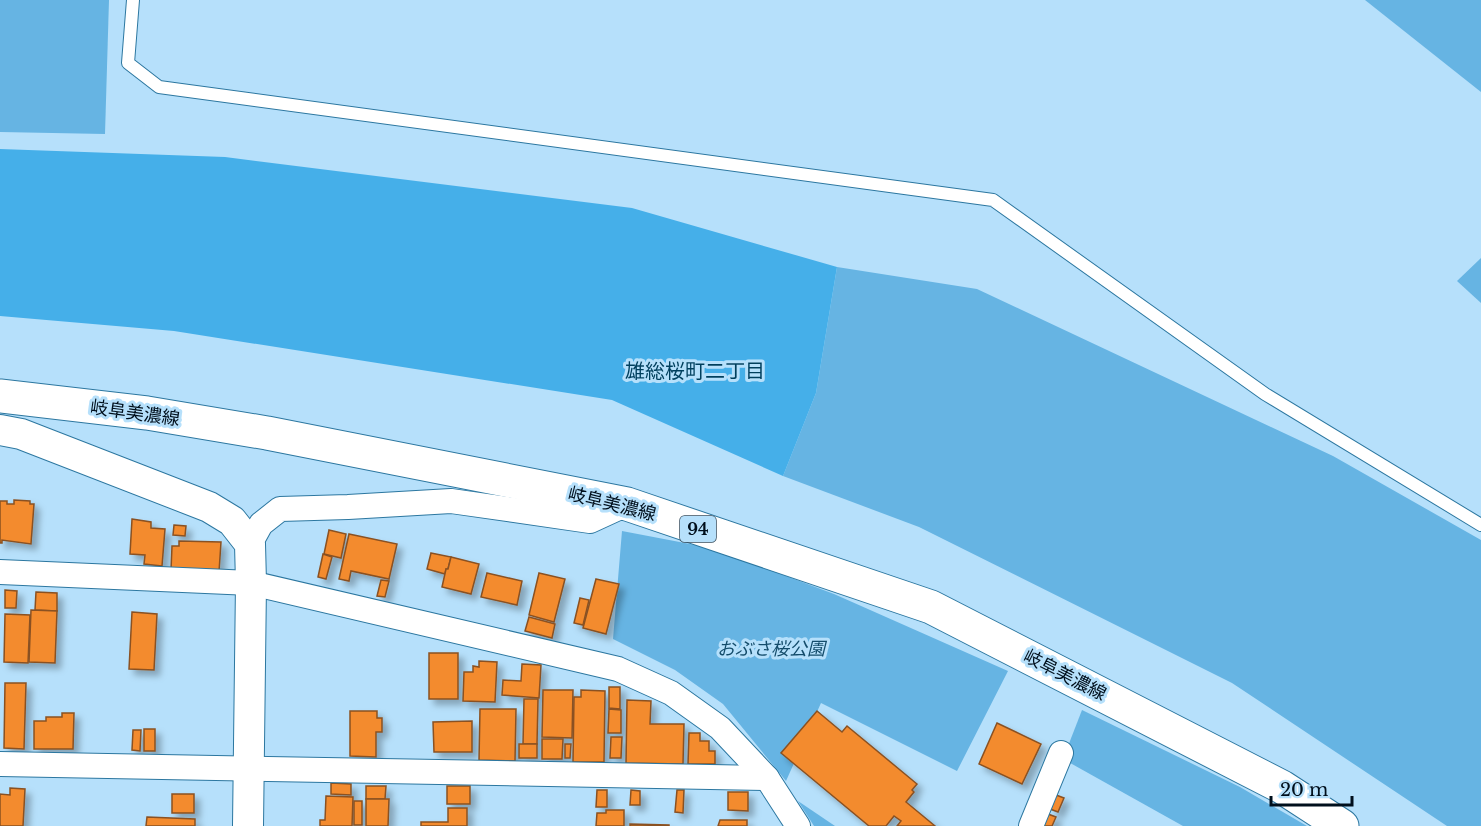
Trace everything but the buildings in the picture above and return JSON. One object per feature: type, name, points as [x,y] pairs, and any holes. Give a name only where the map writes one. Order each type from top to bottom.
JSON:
[{"type":"main road","name":"岐阜美濃線","points":[[0,396],[147,413],[267,433],[627,504],[931,608],[1282,787],[1342,826]]},
{"type":"street","points":[[0,430],[21,434],[209,507],[232,520],[250,544]]},
{"type":"street","points":[[248,826],[250,544],[261,524],[280,509],[451,501],[590,520],[627,504]]},
{"type":"street","points":[[0,572],[251,582],[618,669],[671,693],[720,728],[767,778],[798,826]]},
{"type":"street","points":[[1031,826],[1061,753]]},
{"type":"street","points":[[0,764],[767,778]]},
{"type":"lane","points":[[133,0],[128,63],[159,87],[993,200],[1265,394],[1481,525]]},
{"type":"green space","points":[[0,0],[109,0],[105,134],[0,132]]},
{"type":"green space","points":[[1365,0],[1481,0],[1481,92]]},
{"type":"green space","points":[[1481,258],[1481,303],[1457,281]]},
{"type":"green space","points":[[837,267],[977,289],[1333,456],[1481,540],[1481,826],[1447,826],[1232,683],[919,527],[783,476],[816,393]]},
{"type":"green space","name":"おぶさ桜公園","points":[[622,531],[711,548],[834,594],[1008,671],[957,771],[821,703],[786,781],[723,704],[675,670],[613,639]]},
{"type":"green space","points":[[1082,710],[1240,787],[1307,826],[1183,826],[1063,759]]},
{"type":"green space","points":[[798,801],[835,826],[814,826]]},
{"type":"shaded area","points":[[0,149],[225,157],[632,208],[837,267],[816,393],[783,476],[612,400],[174,331],[0,316]]},
{"type":"district","name":"雄総桜町二丁目","points":[[695,371]]}]
